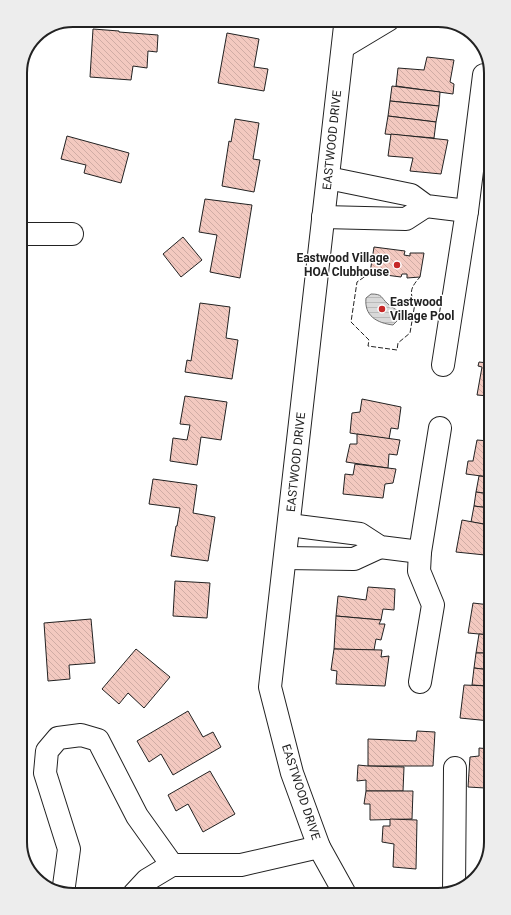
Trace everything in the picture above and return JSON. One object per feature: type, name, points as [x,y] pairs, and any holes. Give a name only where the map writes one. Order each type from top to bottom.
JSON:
[{"type":"street","name":"EASTWOOD DRIVE","points":[[342,888],[319,847],[292,773],[270,686],[345,27]]},
{"type":"street","points":[[343,46],[376,27]]},
{"type":"street","points":[[443,365],[467,211],[484,75]]},
{"type":"street","points":[[328,178],[411,195],[426,206],[467,211]]},
{"type":"street","points":[[323,217],[406,219],[426,206]]},
{"type":"street","points":[[27,234],[72,234]]},
{"type":"street","points":[[420,682],[433,605],[419,571],[420,552],[440,428]]},
{"type":"street","points":[[288,525],[360,534],[380,547],[420,552]]},
{"type":"street","points":[[285,558],[354,559],[380,547]]},
{"type":"street","points":[[64,887],[69,849],[45,773],[47,751],[58,738],[80,735],[98,740],[137,816],[172,866]]},
{"type":"street","points":[[454,885],[455,768]]},
{"type":"street","points":[[140,888],[147,880],[172,866],[241,865],[319,847]]},
{"type":"shaded area","name":"Eastwood Village Pool","points":[[371,294],[380,295],[389,305],[399,312],[399,319],[393,325],[377,320],[369,314],[367,310],[366,298]]},
{"type":"building","points":[[93,29],[158,35],[157,52],[148,51],[147,68],[133,66],[131,80],[90,77]]},
{"type":"building","points":[[227,33],[259,39],[254,67],[268,69],[264,91],[218,83]]},
{"type":"building","points":[[427,57],[454,60],[450,82],[454,84],[453,94],[396,86],[398,68],[424,70]]},
{"type":"building","points":[[392,86],[440,92],[439,106],[390,101]]},
{"type":"building","points":[[390,101],[439,106],[436,122],[388,116]]},
{"type":"building","points":[[388,116],[436,122],[434,138],[385,134]]},
{"type":"building","points":[[235,119],[259,123],[253,159],[260,160],[254,192],[222,186],[229,141],[231,142]]},
{"type":"building","points":[[391,134],[448,140],[441,174],[410,171],[413,158],[388,156]]},
{"type":"building","points":[[67,136],[129,153],[121,183],[84,173],[86,165],[61,159]]},
{"type":"building","points":[[205,199],[252,205],[240,278],[210,272],[217,235],[199,232]]},
{"type":"building","points":[[183,237],[202,260],[181,277],[163,254]]},
{"type":"building","name":"Eastwood Village HOA Clubhouse","points":[[374,247],[405,251],[404,255],[410,256],[410,253],[424,253],[420,277],[407,278],[407,274],[402,274],[401,277],[370,273]]},
{"type":"building","points":[[200,303],[230,307],[226,338],[238,340],[232,379],[185,372],[187,360],[191,361]]},
{"type":"building","points":[[479,362],[484,363],[484,396],[477,395],[482,367],[478,366]]},
{"type":"building","points":[[185,396],[227,402],[221,440],[201,437],[197,465],[170,461],[173,438],[187,440],[190,425],[180,424]]},
{"type":"building","points":[[362,399],[401,407],[398,429],[391,428],[389,439],[350,433],[352,413],[360,412]]},
{"type":"building","points":[[357,434],[400,440],[397,455],[389,454],[388,468],[346,462],[350,444],[357,444]]},
{"type":"building","points":[[477,440],[484,441],[484,476],[466,474],[468,461],[473,461]]},
{"type":"building","points":[[355,464],[396,469],[393,483],[385,484],[383,498],[343,494],[345,474],[353,475]]},
{"type":"building","points":[[479,476],[484,476],[484,493],[476,492]]},
{"type":"building","points":[[153,479],[197,485],[193,513],[215,517],[208,561],[171,556],[180,508],[149,504]]},
{"type":"building","points":[[476,492],[484,493],[484,507],[474,506]]},
{"type":"building","points":[[474,506],[484,507],[484,524],[471,522]]},
{"type":"building","points":[[462,520],[484,524],[484,555],[456,552]]},
{"type":"building","points":[[175,581],[210,583],[207,618],[173,616]]},
{"type":"building","points":[[368,587],[395,589],[394,610],[383,609],[381,620],[336,616],[338,596],[366,600]]},
{"type":"building","points":[[473,603],[484,604],[484,634],[468,633]]},
{"type":"building","points":[[336,616],[381,620],[379,624],[385,624],[381,640],[376,639],[374,650],[334,649]]},
{"type":"building","points":[[91,619],[95,663],[69,665],[70,679],[48,681],[44,623]]},
{"type":"building","points":[[479,634],[484,634],[484,653],[476,653]]},
{"type":"building","points":[[136,649],[170,677],[144,708],[128,693],[119,704],[102,689]]},
{"type":"building","points":[[334,649],[382,650],[381,657],[389,656],[385,686],[336,684],[337,671],[331,670]]},
{"type":"building","points":[[476,653],[484,653],[484,669],[474,668]]},
{"type":"building","points":[[474,668],[484,669],[484,686],[472,685]]},
{"type":"building","points":[[464,685],[484,686],[484,720],[460,718]]},
{"type":"building","points":[[188,711],[203,737],[213,732],[221,747],[173,775],[161,754],[149,762],[137,741]]},
{"type":"building","points":[[417,731],[435,732],[433,766],[368,766],[368,739],[416,741]]},
{"type":"building","points":[[479,748],[484,748],[484,788],[468,787],[470,757],[479,756]]},
{"type":"building","points":[[358,765],[404,767],[403,791],[366,791],[366,780],[357,781]]},
{"type":"building","points":[[210,771],[235,814],[203,832],[188,804],[176,811],[168,795]]},
{"type":"building","points":[[366,791],[413,791],[412,819],[370,820],[370,804],[364,804]]},
{"type":"building","points":[[390,819],[417,820],[416,869],[393,867],[394,844],[382,842],[383,826],[390,826]]},
{"type":"fence","points":[[370,273],[357,282],[351,322],[369,340],[368,346],[397,350],[398,343],[410,333],[415,303],[411,292],[415,283],[420,277]]},
{"type":"place","name":"Eastwood Village HOA Clubhouse","points":[[397,265]]},
{"type":"place","name":"Eastwood Village Pool","points":[[382,309]]}]
